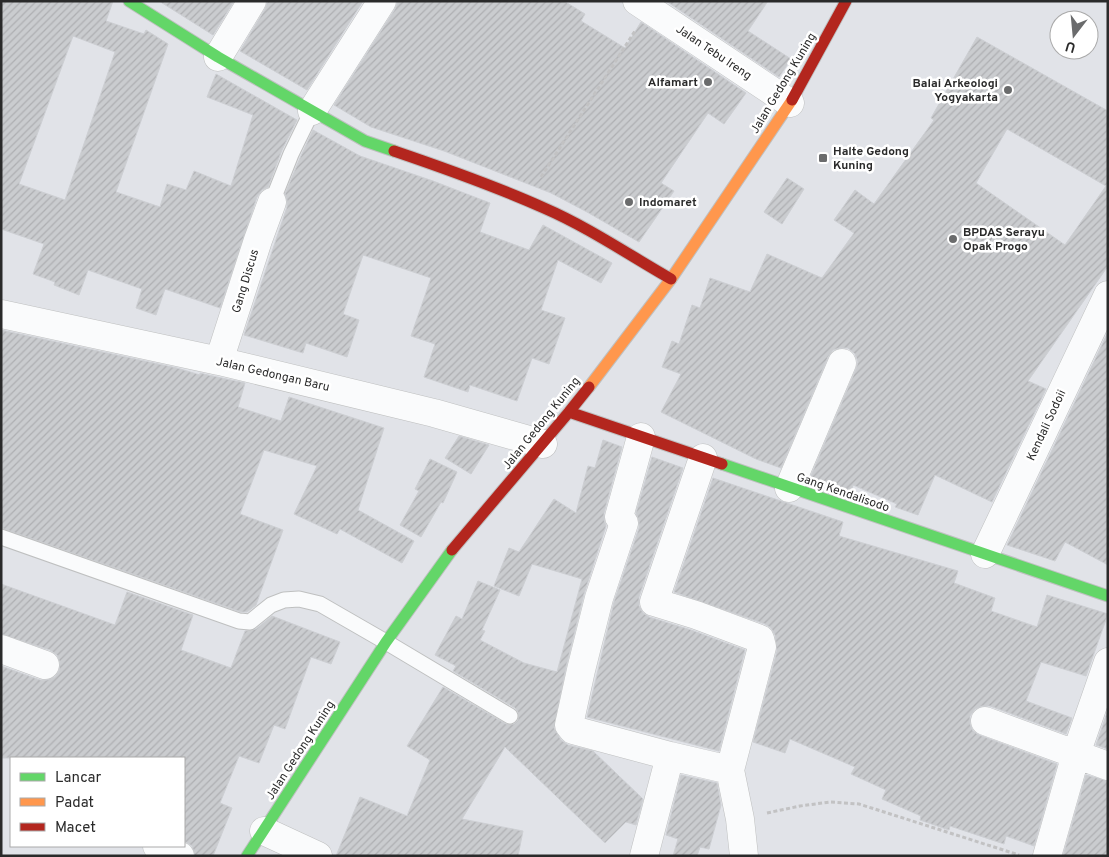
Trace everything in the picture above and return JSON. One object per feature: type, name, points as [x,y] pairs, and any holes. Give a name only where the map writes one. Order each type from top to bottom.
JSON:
[{"type":"street","points":[[129,1],[218,57],[365,141],[438,166],[544,208],[580,226],[671,279]]},
{"type":"street","points":[[218,57],[252,1]]},
{"type":"street","points":[[312,111],[382,1]]},
{"type":"street","name":"Jalan Gedong Kuning","points":[[247,856],[386,642],[453,549],[570,412],[671,279],[790,102],[846,1]]},
{"type":"street","name":"Jalan Tebu Ireng","points":[[643,5],[790,102]]},
{"type":"street","name":"Gang Discus","points":[[219,362],[272,202]]},
{"type":"street","name":"Kendali Sodoii","points":[[985,554],[1108,295]]},
{"type":"street","name":"Jalan Gedongan Baru","points":[[1,314],[219,362],[434,413],[543,444]]},
{"type":"street","points":[[789,488],[842,363]]},
{"type":"street","name":"Gang Kendalisodo","points":[[570,412],[1108,596]]},
{"type":"street","points":[[641,437],[619,517],[624,523],[599,598],[569,725],[573,730],[730,770]]},
{"type":"street","points":[[702,458],[654,602],[696,615],[760,640],[762,647],[730,770],[740,819],[744,856]]},
{"type":"street","points":[[1,649],[45,665]]},
{"type":"street","points":[[1047,856],[1076,754],[1108,662]]},
{"type":"street","points":[[985,720],[1108,766]]},
{"type":"street","points":[[644,856],[670,756]]},
{"type":"street","points":[[264,831],[318,856]]},
{"type":"street","points":[[159,847],[180,856]]},
{"type":"lane","points":[[272,202],[291,154],[312,111]]},
{"type":"lane","points":[[1,538],[239,621],[250,622],[271,605],[284,600],[299,599],[320,604],[510,716]]},
{"type":"path","points":[[526,201],[643,5]]},
{"type":"path","points":[[740,819],[830,802],[860,804],[1023,856]]},
{"type":"building","points":[[1,1],[113,1],[106,21],[144,34],[146,30],[168,44],[116,192],[160,207],[167,184],[186,190],[194,171],[231,186],[253,115],[207,97],[216,74],[297,120],[282,150],[268,187],[262,190],[257,197],[220,308],[165,289],[156,315],[136,308],[142,289],[88,270],[79,295],[54,285],[55,282],[33,274],[44,244],[1,229]],"holes":[[[73,36],[115,52],[65,200],[19,184]]]},
{"type":"building","points":[[159,1],[234,1],[213,35]]},
{"type":"building","points":[[268,1],[363,1],[307,90],[240,51]]},
{"type":"building","points":[[398,1],[564,1],[585,14],[581,21],[625,48],[641,22],[746,93],[724,124],[708,113],[661,183],[674,191],[639,242],[551,193],[444,151],[371,127],[334,105],[395,9]]},
{"type":"building","points":[[666,1],[768,1],[748,31],[791,59],[779,77]]},
{"type":"building","points":[[977,37],[1108,111],[1108,266],[1028,381],[1046,389],[992,502],[935,475],[918,515],[895,507],[897,504],[853,485],[851,492],[810,478],[856,369],[858,362],[855,354],[848,348],[833,350],[828,357],[781,468],[756,459],[661,412],[681,374],[662,367],[672,341],[679,344],[692,305],[700,308],[710,278],[750,292],[767,254],[822,278],[854,233],[834,220],[855,190],[874,204],[934,120],[931,118]],"holes":[[[1007,129],[1106,186],[1065,245],[976,183]]]},
{"type":"building","points":[[313,130],[360,156],[490,203],[480,232],[529,250],[543,225],[612,263],[601,283],[558,260],[541,310],[565,318],[549,364],[532,358],[517,401],[470,385],[468,392],[424,377],[435,344],[411,336],[431,278],[363,255],[343,314],[359,320],[347,357],[306,343],[303,353],[244,335],[287,207],[285,194]]},
{"type":"building","points":[[787,178],[804,189],[782,224],[764,212]]},
{"type":"building","points":[[1,330],[177,368],[200,375],[200,373],[245,383],[238,407],[281,421],[289,397],[384,428],[358,510],[414,541],[402,563],[340,529],[337,534],[294,514],[317,466],[264,450],[240,514],[283,530],[256,605],[247,612],[241,612],[1,528]]},
{"type":"building","points":[[1108,332],[1108,565],[1065,542],[1055,561],[1007,545]]},
{"type":"building","points":[[459,436],[489,445],[471,474],[445,458]]},
{"type":"building","points":[[603,440],[622,447],[604,513],[606,526],[584,594],[566,667],[554,728],[561,740],[568,745],[593,751],[643,799],[636,825],[626,822],[605,843],[505,747],[462,819],[523,831],[518,856],[336,856],[360,797],[407,816],[430,760],[407,746],[443,687],[506,724],[514,724],[518,720],[518,712],[515,708],[453,671],[456,666],[435,655],[456,616],[462,619],[478,581],[500,590],[482,630],[485,631],[480,640],[524,663],[557,672],[582,579],[532,564],[519,596],[494,586],[509,548],[519,552],[554,499],[576,513],[588,466],[595,468]]},
{"type":"building","points":[[652,457],[683,468],[639,597],[639,606],[643,613],[649,617],[745,650],[719,751],[587,717],[614,602],[639,528],[636,513]]},
{"type":"building","points":[[430,459],[457,472],[443,503],[441,502],[421,537],[400,525],[419,491],[415,489]]},
{"type":"building","points":[[713,478],[843,522],[839,536],[958,571],[954,583],[995,598],[991,611],[1037,627],[1047,595],[1108,614],[1086,676],[1041,662],[1026,701],[1072,718],[1066,734],[990,706],[982,706],[975,709],[970,716],[970,724],[973,731],[979,735],[1057,764],[1034,846],[1006,836],[1004,844],[950,826],[949,830],[920,820],[921,816],[882,799],[886,790],[851,774],[855,767],[790,739],[785,753],[753,742],[777,651],[775,635],[771,628],[765,624],[674,592]]},
{"type":"building","points":[[1,584],[115,625],[127,592],[193,615],[181,650],[231,668],[245,631],[256,629],[272,616],[340,642],[331,664],[311,657],[285,729],[274,725],[259,763],[239,756],[220,803],[232,808],[213,856],[195,856],[192,846],[185,842],[185,757],[1,758],[1,666],[40,680],[47,680],[55,677],[59,671],[60,663],[57,655],[50,650],[1,634]]},
{"type":"building","points":[[1108,710],[1108,749],[1096,745]]},
{"type":"building","points":[[681,775],[717,783],[721,805],[709,849],[700,847],[697,856],[673,856],[678,839],[666,835]]},
{"type":"building","points":[[1086,775],[1108,781],[1108,856],[1063,856]]},
{"type":"traffic: fast","points":[[129,1],[218,57],[365,141],[394,151]]},
{"type":"traffic: fast","points":[[722,464],[1108,596]]},
{"type":"traffic: fast","points":[[247,856],[386,642],[452,550]]},
{"type":"traffic: slow","points":[[589,387],[671,279],[792,100]]},
{"type":"traffic: jam","points":[[792,100],[846,1]]},
{"type":"traffic: jam","points":[[394,151],[526,200],[592,232],[671,279]]},
{"type":"traffic: jam","points":[[452,550],[589,387]]},
{"type":"traffic: jam","points":[[569,412],[722,464]]},
{"type":"place","name":"Alfamart","points":[[708,82]]},
{"type":"place","name":"Balai Arkeologi Yogyakarta","points":[[1008,90]]},
{"type":"place","name":"Halte Gedong Kuning","points":[[823,158]]},
{"type":"place","name":"Indomaret","points":[[629,202]]},
{"type":"place","name":"BPDAS Serayu Opak Progo","points":[[953,239]]}]
